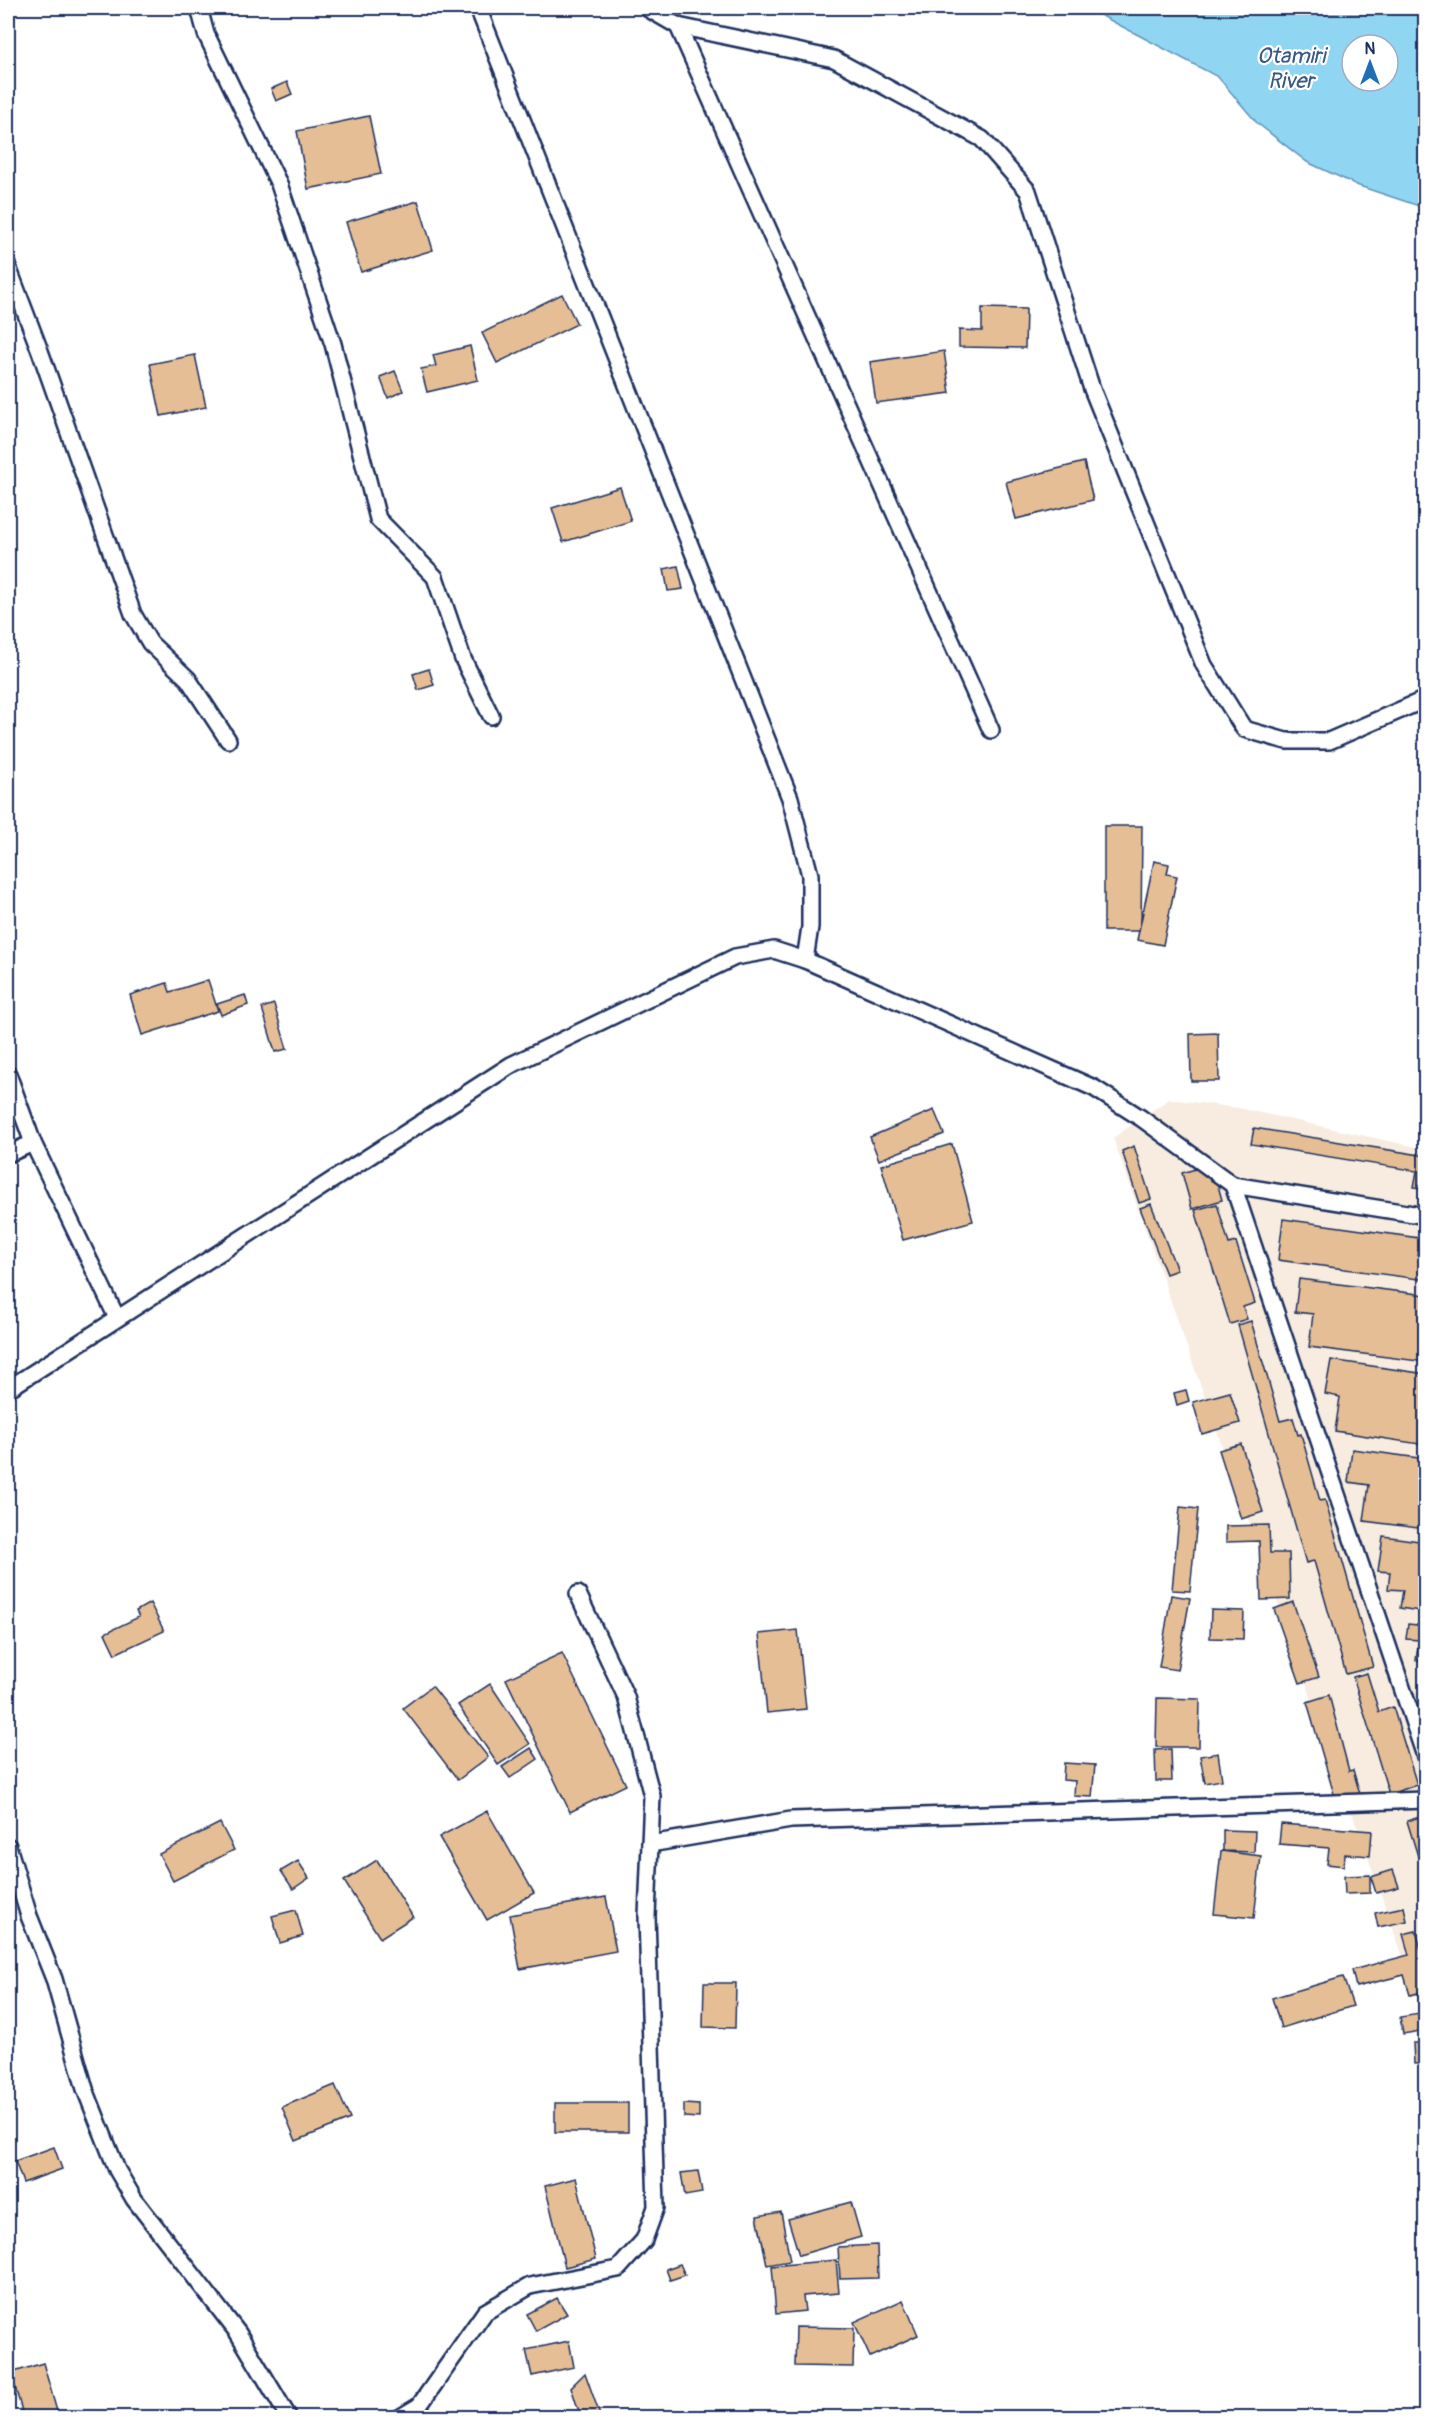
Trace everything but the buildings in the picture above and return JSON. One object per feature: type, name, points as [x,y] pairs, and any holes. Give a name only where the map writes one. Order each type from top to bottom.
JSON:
[{"type":"street","points":[[199,8],[206,34],[279,184],[333,344],[378,519],[435,577],[463,659],[491,716]]},
{"type":"street","points":[[478,8],[790,798],[810,876],[810,927],[805,960]]},
{"type":"street","points":[[647,8],[678,26],[834,60],[982,139],[1028,191],[1092,389],[1204,665],[1244,729],[1286,741],[1329,741],[1425,699]]},
{"type":"street","points":[[678,26],[991,729]]},
{"type":"street","points":[[8,267],[133,614],[150,643],[188,679],[228,740]]},
{"type":"street","points":[[8,1389],[512,1065],[735,957],[774,950],[805,960],[1094,1088],[1141,1118],[1233,1185],[1425,1216]]},
{"type":"street","points":[[8,1074],[33,1143],[117,1318]]},
{"type":"street","points":[[8,1154],[33,1143]]},
{"type":"street","points":[[1233,1185],[1425,1759]]},
{"type":"street","points":[[399,2418],[419,2406],[485,2312],[530,2286],[618,2269],[644,2240],[656,2207],[647,1916],[652,1796],[626,1697],[578,1594]]},
{"type":"street","points":[[650,1844],[791,1820],[1425,1800]]},
{"type":"street","points":[[8,1846],[29,1916],[54,1979],[85,2089],[117,2170],[134,2199],[238,2333],[290,2418]]},
{"type":"shaded area","points":[[1169,1099],[1238,1108],[1425,1149],[1425,2019],[1113,1138]]},
{"type":"water","name":"Otamiri River","points":[[1087,8],[1425,8],[1425,208],[1359,186],[1307,162],[1257,123],[1218,77]]}]
